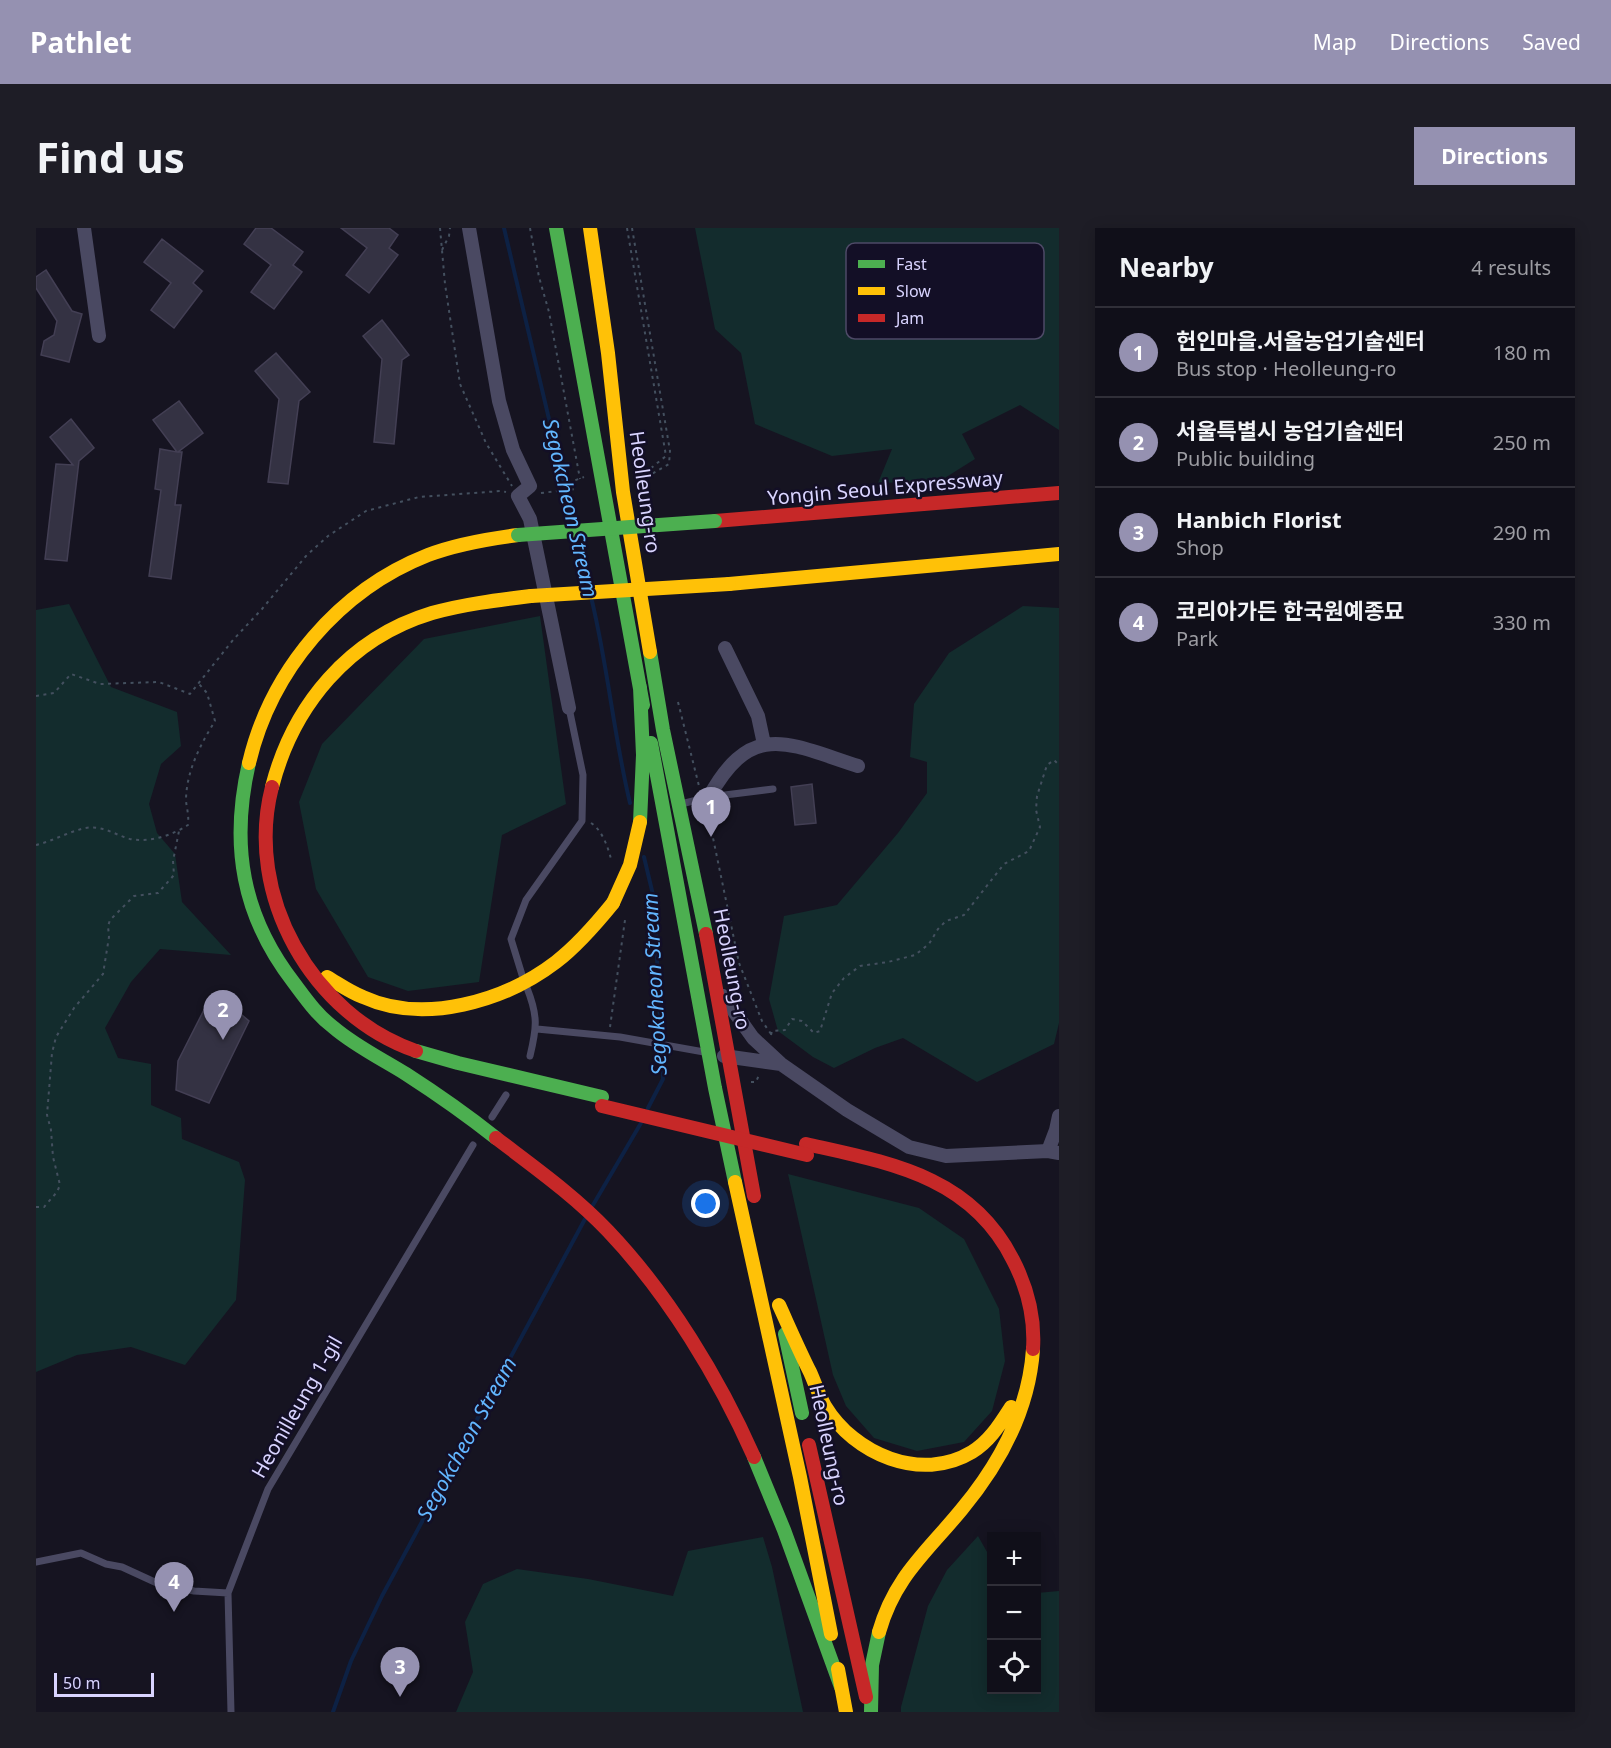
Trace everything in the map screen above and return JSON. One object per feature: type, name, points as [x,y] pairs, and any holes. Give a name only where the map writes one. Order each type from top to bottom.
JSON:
[{"type":"main road","name":"Heolleung-ro","points":[[556,228],[709,1053],[800,1477],[846,1712]]},
{"type":"main road","name":"Heolleung-ro","points":[[590,228],[663,730],[717,987],[758,1215]]},
{"type":"main road","name":"Yongin Seoul Expressway","points":[[286,973],[257,925],[245,880],[240,831],[249,761],[265,714],[298,655],[343,605],[374,582],[413,561],[437,552],[475,542],[518,535],[1059,493]]},
{"type":"main road","points":[[870,1712],[876,1649],[890,1601],[911,1567],[976,1493],[1010,1440],[1027,1394],[1034,1361],[1034,1333],[1027,1293],[1012,1256],[995,1228],[965,1198],[946,1185],[901,1167],[806,1150],[602,1101],[440,1059],[388,1040],[366,1026],[317,980],[295,950],[277,914],[271,894],[265,848],[268,795],[286,742],[306,705],[351,655],[374,639],[408,621],[452,607],[482,601],[531,596],[729,584],[1059,554]]},
{"type":"main road","points":[[295,950],[339,985],[364,999],[404,1008],[450,1009],[482,1001],[547,970],[588,936],[612,903],[630,865],[640,822],[644,770],[644,732],[640,687]]},
{"type":"main road","points":[[286,973],[334,1018],[366,1039],[403,1057],[439,1068],[602,1101]]},
{"type":"main road","points":[[286,973],[308,1002],[331,1026],[479,1124],[586,1209],[617,1241],[661,1296],[689,1337],[738,1422],[770,1493],[841,1687]]},
{"type":"main road","name":"Heolleung-ro","points":[[806,1150],[917,1186],[958,1209],[986,1234],[1011,1279],[1021,1320],[1023,1357],[1018,1387],[1011,1405],[996,1430],[984,1443],[956,1458],[935,1464],[915,1465],[890,1461],[874,1454],[846,1435],[830,1414],[777,1300],[870,1712]]},
{"type":"street","points":[[84,228],[99,336]]},
{"type":"street","points":[[469,228],[499,401],[513,450],[530,486],[525,495],[569,708]]},
{"type":"street","points":[[725,648],[758,716],[764,744]]},
{"type":"street","points":[[706,797],[735,761],[755,746],[772,742],[801,748],[858,766]]},
{"type":"street","points":[[717,987],[765,1056]]},
{"type":"street","points":[[709,1053],[729,1058],[765,1056],[781,1064],[847,1110],[909,1147],[946,1156],[1054,1152],[1059,1116]]},
{"type":"lane","points":[[530,1056],[537,1029],[534,1006],[511,939],[526,900],[582,821],[583,775],[569,708]]},
{"type":"lane","points":[[679,805],[706,797],[772,789]]},
{"type":"lane","points":[[537,1029],[620,1037],[709,1053]]},
{"type":"lane","points":[[492,1117],[506,1095]]},
{"type":"lane","name":"Heonilleung 1-gil","points":[[231,1712],[228,1593],[268,1488],[473,1145]]},
{"type":"lane","points":[[36,1562],[81,1553],[106,1564],[122,1567],[159,1584],[194,1591],[228,1593]]},
{"type":"path","points":[[440,228],[460,384],[486,443],[525,495]]},
{"type":"path","points":[[442,250],[450,228]]},
{"type":"path","points":[[36,696],[54,693],[71,674],[100,684],[159,682],[190,694],[233,640],[306,556],[328,536],[366,511],[419,497],[501,491],[525,495],[575,489],[573,481],[582,478],[530,228]]},
{"type":"path","points":[[627,228],[666,456],[629,487]]},
{"type":"path","points":[[629,487],[669,465],[670,451],[632,228]]},
{"type":"path","points":[[36,845],[87,828],[109,829],[130,838],[148,839],[179,831],[188,825],[189,812],[186,802],[189,776],[196,756],[215,721],[207,693],[199,684]]},
{"type":"path","points":[[678,702],[700,788],[706,797],[739,963],[762,1021],[771,1034]]},
{"type":"path","points":[[733,1084],[756,1082],[772,1031],[785,1030],[792,1019],[802,1021],[814,1033],[820,1031],[832,993],[844,978],[860,966],[915,955],[928,944],[946,921],[964,915],[1004,864],[1029,851],[1040,827],[1036,810],[1037,796],[1047,765],[1054,760],[1059,765]]},
{"type":"path","points":[[36,1207],[44,1207],[60,1185],[47,1115],[52,1053],[56,1036],[74,1008],[105,969],[110,920],[134,896],[143,893],[158,893],[174,874],[172,861],[179,831]]},
{"type":"green space","points":[[695,228],[1059,228],[1059,430],[1020,405],[962,434],[975,459],[940,481],[878,483],[892,449],[832,456],[755,424],[741,353],[715,329]]},
{"type":"green space","points":[[69,604],[111,687],[177,712],[181,746],[161,764],[149,804],[157,833],[175,854],[182,902],[231,955],[160,949],[131,982],[105,1028],[118,1058],[151,1064],[151,1105],[181,1118],[182,1139],[239,1162],[245,1180],[236,1300],[185,1365],[131,1347],[77,1355],[36,1372],[36,610]]},
{"type":"green space","points":[[1023,606],[1059,608],[1059,1023],[1054,1044],[977,1082],[903,1038],[875,1048],[834,1068],[813,1057],[778,1031],[769,999],[784,916],[837,905],[898,833],[927,793],[927,762],[910,757],[914,704],[949,653]]},
{"type":"green space","points":[[540,616],[566,804],[502,835],[479,982],[408,991],[368,977],[316,889],[299,802],[322,744],[424,639]]},
{"type":"green space","points":[[788,1174],[919,1208],[964,1239],[999,1309],[1005,1361],[992,1411],[964,1442],[917,1451],[874,1438],[846,1406],[833,1375]]},
{"type":"green space","points":[[978,1536],[987,1552],[987,1694],[1041,1694],[1041,1593],[1059,1591],[1059,1712],[901,1712],[928,1606],[947,1570]]},
{"type":"green space","points":[[763,1537],[772,1567],[803,1712],[456,1712],[473,1672],[465,1622],[483,1584],[517,1569],[588,1579],[673,1596],[688,1551]]},
{"type":"building","points":[[256,228],[271,228],[303,252],[293,265],[302,272],[274,309],[251,292],[271,265],[244,244]]},
{"type":"building","points":[[341,228],[389,228],[398,235],[389,248],[398,255],[369,293],[346,275],[367,248]]},
{"type":"building","points":[[162,239],[203,271],[193,283],[202,291],[174,328],[151,310],[171,283],[144,262]]},
{"type":"building","points":[[46,270],[72,311],[82,314],[69,362],[41,355],[44,341],[54,335],[57,321],[36,288],[36,277]]},
{"type":"building","points":[[382,320],[409,355],[402,360],[394,444],[374,442],[382,359],[363,336]]},
{"type":"building","points":[[276,353],[310,392],[299,401],[288,484],[268,482],[279,399],[255,371]]},
{"type":"building","points":[[179,401],[203,433],[178,452],[182,452],[175,505],[181,505],[171,579],[149,576],[161,490],[155,489],[160,449],[177,452],[153,420]]},
{"type":"building","points":[[71,419],[94,448],[79,461],[67,561],[45,559],[56,464],[73,465],[50,437]]},
{"type":"building","points":[[812,784],[816,823],[795,825],[791,787]]},
{"type":"building","points":[[211,996],[229,1004],[249,1021],[209,1103],[176,1090],[178,1061]]},
{"type":"waterway","name":"Segokcheon Stream","points":[[504,228],[573,521]]},
{"type":"waterway","name":"Segokcheon Stream","points":[[577,540],[587,582]]},
{"type":"waterway","name":"Segokcheon Stream","points":[[592,601],[630,803]]},
{"type":"waterway","name":"Segokcheon Stream","points":[[644,857],[654,899],[663,1079],[648,1108]]},
{"type":"waterway","name":"Segokcheon Stream","points":[[593,1205],[641,1123]]},
{"type":"waterway","name":"Segokcheon Stream","points":[[333,1712],[351,1661],[382,1596],[585,1219]]},
{"type":"traffic: fast","points":[[556,228],[643,705]]},
{"type":"traffic: fast","points":[[518,535],[715,521]]},
{"type":"traffic: fast","points":[[650,652],[663,730],[706,934]]},
{"type":"traffic: fast","points":[[640,687],[643,755],[640,822]]},
{"type":"traffic: fast","points":[[651,743],[715,1088],[735,1182]]},
{"type":"traffic: fast","points":[[249,763],[243,793],[241,851],[252,906],[262,932],[276,958],[307,1001],[327,1022],[350,1040],[440,1097],[496,1138]]},
{"type":"traffic: fast","points":[[416,1051],[602,1097]]},
{"type":"traffic: fast","points":[[785,1334],[802,1413]]},
{"type":"traffic: fast","points":[[754,1457],[784,1530],[841,1687]]},
{"type":"traffic: fast","points":[[871,1712],[872,1665],[879,1632]]},
{"type":"traffic: slow","points":[[590,228],[608,353],[623,492],[650,652]]},
{"type":"traffic: slow","points":[[249,763],[259,729],[274,696],[313,637],[338,612],[366,589],[396,570],[428,555],[472,542],[518,535]]},
{"type":"traffic: slow","points":[[729,584],[1059,554]]},
{"type":"traffic: slow","points":[[531,596],[729,584]]},
{"type":"traffic: slow","points":[[272,787],[294,729],[310,703],[350,657],[375,639],[402,624],[432,613],[531,596]]},
{"type":"traffic: slow","points":[[613,903],[630,865],[640,822]]},
{"type":"traffic: slow","points":[[327,977],[358,995],[387,1005],[412,1009],[437,1009],[463,1005],[489,998],[536,976],[572,949],[613,903]]},
{"type":"traffic: slow","points":[[735,1182],[800,1477],[831,1634]]},
{"type":"traffic: slow","points":[[779,1305],[825,1406],[853,1438],[890,1459],[911,1464],[932,1465],[952,1461],[972,1452],[984,1443],[1011,1407]]},
{"type":"traffic: slow","points":[[879,1632],[886,1612],[903,1580],[962,1509],[1001,1454],[1026,1393],[1033,1349]]},
{"type":"traffic: slow","points":[[838,1669],[846,1712]]},
{"type":"traffic: jam","points":[[715,521],[1059,493]]},
{"type":"traffic: jam","points":[[272,787],[266,828],[268,869],[278,908],[294,946],[317,980],[346,1010],[379,1034],[416,1051]]},
{"type":"traffic: jam","points":[[706,934],[754,1196]]},
{"type":"traffic: jam","points":[[602,1106],[807,1155]]},
{"type":"traffic: jam","points":[[496,1138],[582,1206],[630,1256],[671,1309],[708,1367],[754,1457]]},
{"type":"traffic: jam","points":[[806,1144],[897,1167],[951,1191],[975,1209],[995,1232],[1018,1270],[1031,1314],[1033,1349]]},
{"type":"traffic: jam","points":[[809,1445],[866,1697]]},
{"type":"place","name":"헌인마을.서울농업기술센터","points":[[711,837]]},
{"type":"place","name":"서울특별시 농업기술센터","points":[[223,1040]]},
{"type":"place","name":"코리아가든 한국원예종묘","points":[[174,1612]]},
{"type":"place","name":"Hanbich Florist","points":[[400,1697]]}]
